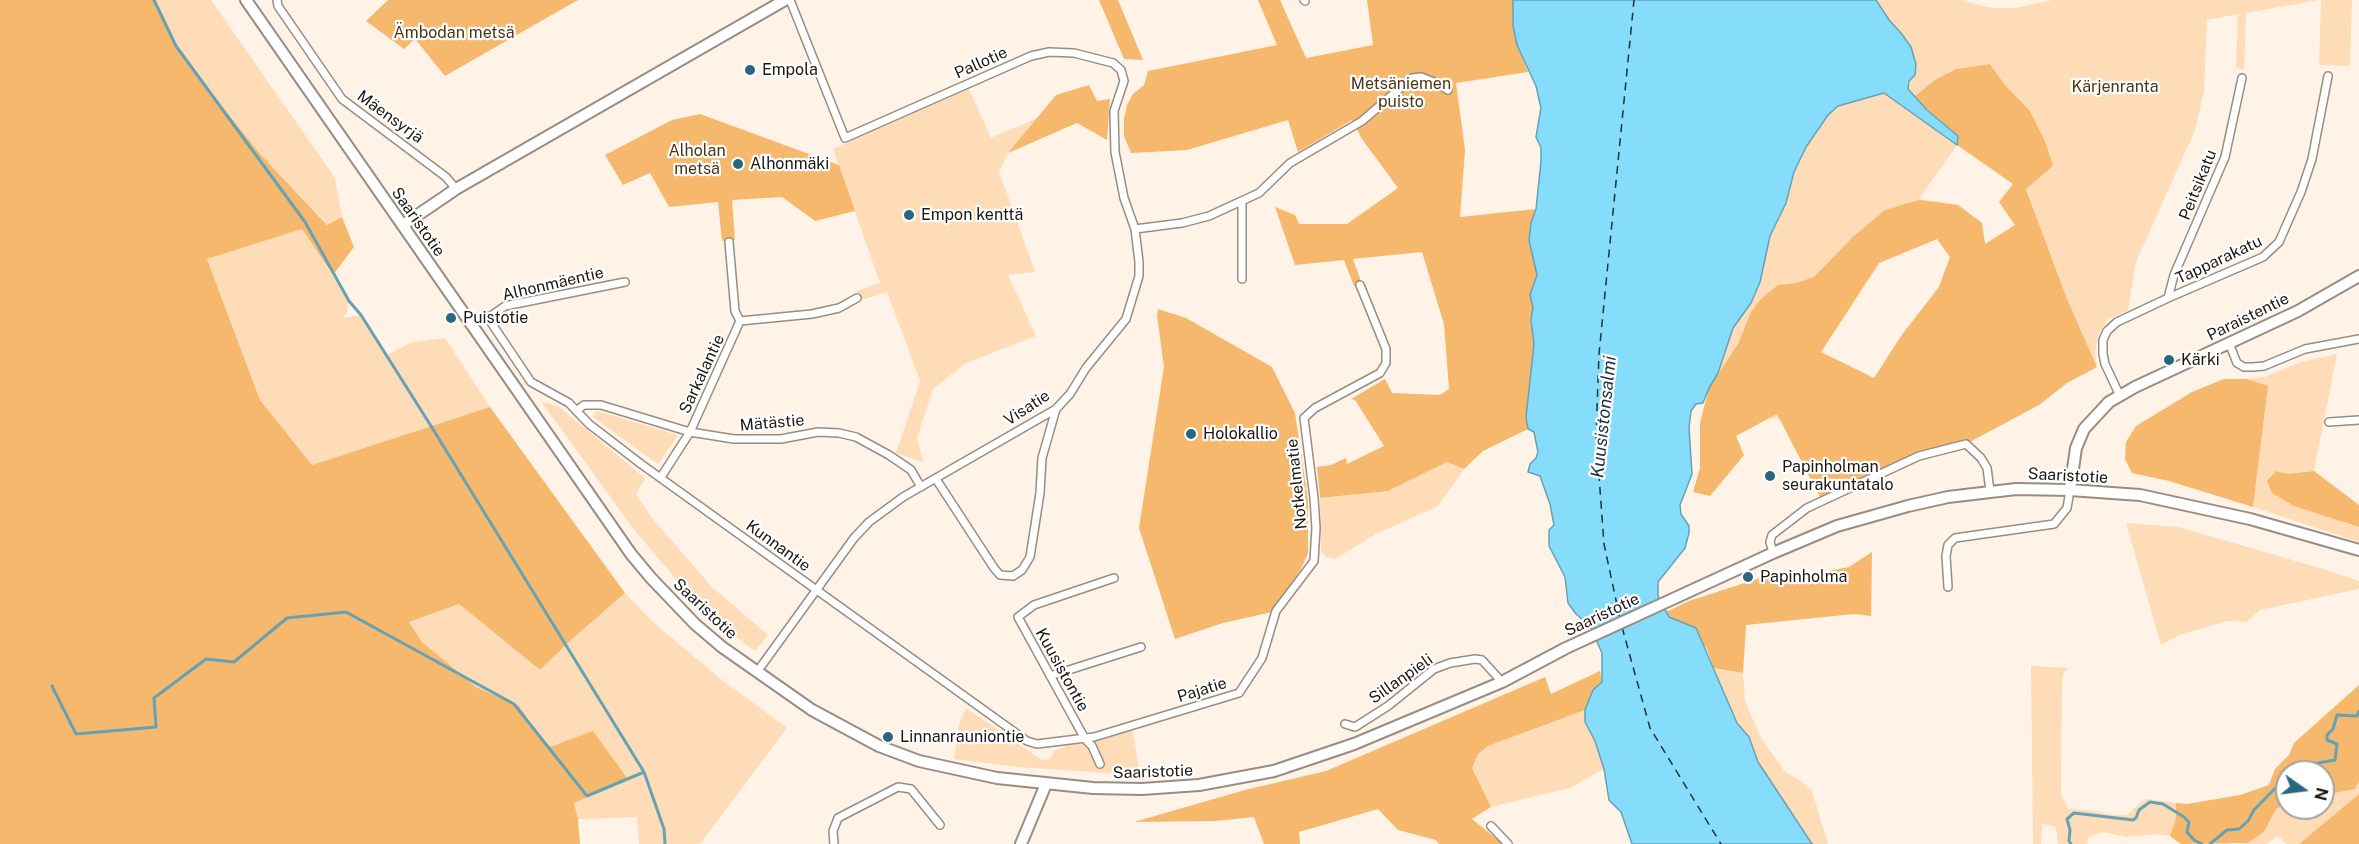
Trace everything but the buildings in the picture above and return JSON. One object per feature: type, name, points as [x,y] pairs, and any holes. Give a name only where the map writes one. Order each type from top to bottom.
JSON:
[{"type":"main road","name":"Saaristotie","points":[[246,0],[631,554],[651,578],[696,624],[757,672],[812,710],[859,736],[904,756],[958,771],[1046,784],[1142,789],[1199,786],[1264,774],[1354,744],[1502,682],[1566,648],[1773,553],[1860,518],[1948,497],[2016,489],[2140,495],[2250,519],[2359,550]]},
{"type":"main road","points":[[403,225],[456,189],[785,0]]},
{"type":"main road","name":"Paraistentie","points":[[2070,490],[2076,448],[2084,429],[2109,402],[2298,310],[2359,276]]},
{"type":"main road","points":[[1021,844],[1046,784]]},
{"type":"street","name":"Mäensyrjä","points":[[277,0],[278,6],[342,99],[446,177],[456,189]]},
{"type":"street","name":"Pallotie","points":[[790,0],[845,138],[1031,56],[1049,52],[1094,57],[1113,63],[1120,70],[1124,81]]},
{"type":"street","name":"Tapparakatu","points":[[2120,396],[2105,364],[2103,340],[2107,331],[2117,322],[2264,257],[2279,242],[2301,192],[2312,159],[2328,76]]},
{"type":"street","points":[[1135,230],[1182,223],[1209,216],[1259,193],[1290,163],[1362,121],[1412,78],[1420,77],[1448,90]]},
{"type":"street","name":"Peitsikatu","points":[[2168,298],[2174,275],[2220,171],[2230,141],[2242,78]]},
{"type":"street","name":"Visatie","points":[[757,672],[854,538],[869,522],[921,487],[1056,409],[1070,394],[1086,368],[1120,330],[1126,319],[1139,276],[1135,230],[1128,215],[1114,152],[1114,111],[1124,81]]},
{"type":"street","points":[[1242,201],[1242,279]]},
{"type":"street","points":[[729,242],[735,311],[740,321]]},
{"type":"street","name":"Alhonmäentie","points":[[489,318],[505,306],[625,282]]},
{"type":"street","name":"Notkelmatie","points":[[1315,551],[1314,498],[1304,418],[1315,408],[1380,373],[1387,357],[1386,349],[1359,285]]},
{"type":"street","name":"Sarkalantie","points":[[661,477],[690,432],[740,321],[812,314],[839,308],[856,298]]},
{"type":"street","name":"Kunnantie","points":[[489,318],[531,382],[569,403],[589,424],[1027,741],[1037,744],[1085,739]]},
{"type":"street","points":[[2229,344],[2237,363],[2244,368],[2253,368],[2264,366],[2305,349],[2359,339]]},
{"type":"street","name":"Mätästie","points":[[576,411],[584,405],[601,405],[690,432],[734,440],[757,440],[818,432],[839,433],[856,437],[890,455],[911,470],[921,487]]},
{"type":"street","points":[[936,479],[994,568],[1000,575],[1013,576],[1022,570],[1030,557],[1040,493],[1042,458],[1056,409]]},
{"type":"street","points":[[2329,422],[2359,420]]},
{"type":"street","points":[[1773,553],[1770,542],[1775,530],[1807,508],[1920,456],[1966,444],[1981,458],[1987,468],[1990,491]]},
{"type":"street","points":[[1948,587],[1946,556],[1948,546],[1955,538],[2054,524],[2067,508],[2070,490]]},
{"type":"street","name":"Pajatie","points":[[1085,739],[1239,693],[1262,657],[1276,611],[1314,561],[1315,551]]},
{"type":"street","name":"Kuusistontie","points":[[1100,764],[1018,617],[1034,605],[1114,578]]},
{"type":"street","points":[[1050,676],[1141,647]]},
{"type":"street","name":"Sillanpieli","points":[[1345,724],[1355,727],[1388,706],[1434,669],[1450,663],[1475,658],[1482,660],[1502,682]]},
{"type":"street","points":[[834,844],[833,831],[838,818],[898,787],[911,789],[940,825]]},
{"type":"street","points":[[1491,826],[1508,844]]},
{"type":"green space","points":[[0,0],[153,0],[176,46],[262,156],[327,225],[342,217],[354,247],[333,275],[302,229],[207,259],[260,400],[312,465],[490,407],[625,593],[540,670],[459,604],[409,622],[422,642],[476,687],[519,706],[547,748],[593,731],[627,778],[574,803],[580,844],[0,844]]},
{"type":"green space","points":[[153,0],[211,0],[335,178],[342,217],[328,225],[262,156],[176,46]]},
{"type":"green space","name":"Ämbodan metsä","points":[[388,0],[578,0],[445,76],[415,39],[404,49],[366,21]]},
{"type":"green space","points":[[1099,0],[1118,0],[1143,60],[1124,59]]},
{"type":"green space","name":"Metsäniemen puisto","points":[[1258,0],[1280,0],[1306,58],[1373,45],[1367,0],[1513,0],[1513,27],[1517,45],[1528,72],[1456,83],[1465,150],[1460,217],[1536,209],[1531,223],[1537,275],[1530,295],[1533,308],[1531,320],[1534,344],[1526,417],[1528,429],[1483,451],[1464,469],[1447,462],[1388,491],[1320,498],[1317,467],[1331,465],[1346,458],[1347,464],[1384,446],[1355,400],[1351,399],[1385,379],[1392,393],[1440,395],[1449,389],[1444,324],[1422,252],[1353,259],[1362,284],[1354,286],[1344,260],[1295,265],[1275,207],[1295,215],[1299,224],[1347,224],[1398,188],[1362,139],[1352,120],[1298,152],[1288,120],[1187,150],[1131,153],[1124,136],[1124,119],[1127,105],[1133,94],[1144,85],[1148,71],[1277,45]]},
{"type":"green space","name":"Kärjenranta","points":[[1841,0],[1962,0],[1994,8],[2015,8],[2053,0],[2319,0],[2246,13],[2244,69],[2236,68],[2238,14],[2207,20],[2204,91],[2195,130],[2136,262],[2128,310],[2108,319],[2098,335],[2095,354],[2097,367],[2067,299],[2026,188],[2053,166],[2045,141],[2030,111],[2005,85],[1990,64],[1956,69],[1914,97],[1872,68]]},
{"type":"green space","points":[[2321,0],[2352,0],[2350,66],[2319,65]]},
{"type":"green space","points":[[1990,64],[2005,85],[2030,111],[2045,141],[2053,166],[2026,189],[2067,299],[2097,367],[2067,383],[2039,405],[1966,444],[1919,456],[1822,501],[1777,414],[1736,436],[1744,455],[1710,496],[1693,492],[1700,468],[1700,423],[1709,388],[1738,344],[1751,312],[1761,299],[1778,285],[1796,283],[1814,277],[1854,236],[1885,210],[1919,200],[1958,205],[1982,223],[1985,244],[2015,225],[1999,202],[2013,184],[1957,145],[1957,136],[1914,97],[1935,80],[1956,69]],"holes":[[[1937,239],[1950,257],[1939,287],[1901,336],[1874,378],[1821,352],[1879,263]]]},
{"type":"green space","points":[[1089,85],[1097,101],[1110,99],[1107,140],[1077,123],[1008,153],[1056,95]]},
{"type":"green space","points":[[969,89],[991,138],[1038,118],[1008,153],[999,171],[1035,272],[1008,275],[1036,336],[966,363],[933,389],[917,438],[923,462],[896,453],[920,381],[887,292],[858,301],[857,291],[880,283],[833,149]]},
{"type":"green space","points":[[1884,93],[1957,145],[1919,199],[1958,205],[1982,223],[1986,251],[1901,336],[1939,287],[1950,257],[1937,239],[1879,263],[1821,352],[1841,426],[1756,416],[1814,277],[1796,283],[1778,285],[1751,313],[1738,344],[1707,393],[1755,116]]},
{"type":"green space","name":"Alholan metsä","points":[[700,114],[839,165],[855,211],[815,221],[782,197],[732,200],[735,240],[722,241],[718,202],[669,207],[650,173],[623,185],[605,155],[672,120]]},
{"type":"green space","points":[[302,229],[349,301],[347,313],[342,318],[361,315],[387,355],[410,343],[445,338],[490,407],[312,465],[260,400],[207,259]]},
{"type":"green space","points":[[1158,309],[1186,318],[1272,367],[1295,413],[1308,500],[1308,553],[1301,569],[1272,612],[1223,623],[1175,639],[1139,528],[1164,367]]},
{"type":"green space","points":[[2337,354],[2314,471],[2287,474],[2276,471],[2344,523],[2359,527],[2359,542],[2253,507],[2268,386],[2247,379],[2265,377],[2301,362]]},
{"type":"green space","points":[[2224,379],[2247,379],[2268,386],[2253,507],[2169,481],[2132,473],[2125,459],[2126,442],[2136,426],[2192,392]]},
{"type":"green space","points":[[541,401],[559,407],[645,478],[636,494],[652,518],[712,587],[768,635],[755,651],[731,633],[687,592],[635,531]]},
{"type":"green space","points":[[597,411],[678,435],[658,464],[593,417]]},
{"type":"green space","points":[[1447,462],[1464,469],[1438,506],[1376,534],[1335,559],[1326,557],[1321,551],[1320,498],[1388,491]]},
{"type":"green space","points":[[2276,471],[2287,474],[2314,471],[2359,505],[2359,527],[2294,506],[2272,493],[2267,481]]},
{"type":"green space","points":[[2126,523],[2178,527],[2359,581],[2359,589],[2260,610],[2247,622],[2227,621],[2180,635],[2161,645]]},
{"type":"green space","points":[[1872,552],[1871,616],[1854,614],[1746,625],[1743,673],[1714,668],[1706,647],[1666,612],[1689,601],[1763,577],[1783,580],[1849,567]]},
{"type":"green space","points":[[625,593],[652,621],[718,677],[787,728],[700,844],[639,844],[637,817],[578,819],[574,803],[547,748],[519,706],[476,687],[422,642],[409,622],[459,604],[540,670]]},
{"type":"green space","points":[[2031,666],[2069,668],[2062,680],[2061,793],[2068,809],[2127,815],[2145,799],[2176,803],[2176,819],[2170,836],[2158,834],[2126,837],[2103,832],[2089,837],[2087,844],[2058,844],[2056,827],[2042,824],[2041,844],[2033,844]]},
{"type":"green space","points":[[1714,668],[1743,673],[1745,701],[1761,738],[1785,772],[1800,780],[1812,791],[1828,844],[1812,844],[1758,762],[1749,737],[1737,723]]},
{"type":"green space","points":[[1600,671],[1602,682],[1593,690],[1585,710],[1488,746],[1478,754],[1472,768],[1491,807],[1472,819],[1503,844],[1439,844],[1436,840],[1398,830],[1378,809],[1299,832],[1300,844],[1264,844],[1254,817],[1215,821],[1134,822],[1245,790],[1326,771],[1545,677],[1551,694]]},
{"type":"green space","points":[[2359,685],[2359,782],[2355,789],[2335,793],[2335,760],[2284,760],[2294,743]]},
{"type":"green space","points":[[966,708],[1042,760],[1050,759],[1054,751],[1069,745],[1098,741],[1132,728],[1139,769],[1108,773],[1017,767],[954,759],[959,725]]},
{"type":"green space","points":[[1585,710],[1585,722],[1595,741],[1604,769],[1570,788],[1491,807],[1472,768],[1478,754],[1488,746]]},
{"type":"green space","points":[[2275,769],[2275,811],[2264,832],[2248,843],[2181,844],[2170,836],[2176,819],[2176,803],[2187,804],[2240,795],[2269,785]]},
{"type":"green space","points":[[2359,782],[2359,794],[2335,814],[2335,793],[2355,789]]},
{"type":"green space","points":[[2359,794],[2359,844],[2299,844],[2328,820],[2335,820],[2335,814]]},
{"type":"green space","points":[[2275,811],[2275,820],[2328,820],[2299,844],[2287,844],[2278,836],[2266,844],[2241,844],[2248,843],[2264,832]]},
{"type":"water","name":"Kuusistonsalmi","points":[[1513,0],[1876,0],[1911,47],[1916,64],[1915,75],[1909,81],[1908,89],[1927,110],[1958,136],[1957,145],[1884,93],[1838,106],[1828,115],[1806,147],[1794,172],[1786,203],[1770,236],[1760,282],[1751,303],[1733,328],[1718,373],[1703,403],[1696,404],[1691,411],[1689,428],[1692,474],[1680,505],[1681,514],[1689,526],[1689,533],[1685,548],[1658,582],[1658,596],[1669,617],[1696,628],[1737,723],[1749,737],[1758,762],[1812,844],[1632,844],[1621,812],[1609,800],[1604,769],[1595,741],[1585,722],[1585,710],[1593,690],[1602,682],[1602,653],[1590,626],[1576,614],[1568,603],[1565,577],[1549,546],[1549,530],[1554,525],[1550,504],[1540,476],[1528,472],[1538,452],[1534,432],[1528,429],[1526,417],[1534,344],[1531,320],[1533,308],[1530,295],[1537,275],[1529,240],[1536,209],[1541,161],[1541,148],[1536,137],[1541,108],[1536,86],[1517,45],[1513,26]]},
{"type":"waterway","points":[[154,0],[176,46],[305,222],[349,301],[361,315],[431,426],[644,772],[664,829],[665,844]]},
{"type":"waterway","points":[[52,686],[76,734],[156,727],[154,698],[206,659],[234,662],[287,618],[346,612],[514,704],[587,796],[644,772]]},
{"type":"waterway","points":[[2335,760],[2337,744],[2327,740],[2327,735],[2333,729],[2337,715],[2357,716],[2359,711]]},
{"type":"waterway","points":[[2210,844],[2227,830],[2239,829],[2275,788]]},
{"type":"waterway","points":[[2071,844],[2067,819],[2074,813],[2133,820],[2139,810],[2150,802],[2163,804],[2184,817],[2189,822],[2187,832],[2194,840],[2202,844]]},
{"type":"ferry route","points":[[1620,619],[1604,544],[1596,435],[1599,354],[1634,0]]},
{"type":"ferry route","points":[[1622,627],[1650,728],[1721,844]]},
{"type":"place","name":"Empola","points":[[750,70]]},
{"type":"place","name":"Alhonmäki","points":[[738,164]]},
{"type":"place","name":"Empon kenttä","points":[[909,215]]},
{"type":"place","name":"Puistotie","points":[[451,318]]},
{"type":"place","name":"Kärki","points":[[2169,360]]},
{"type":"place","name":"Holokallio","points":[[1191,434]]},
{"type":"place","name":"Papinholman seurakuntatalo","points":[[1770,476]]},
{"type":"place","name":"Papinholma","points":[[1748,577]]},
{"type":"place","name":"Linnanrauniontie","points":[[888,737]]}]
